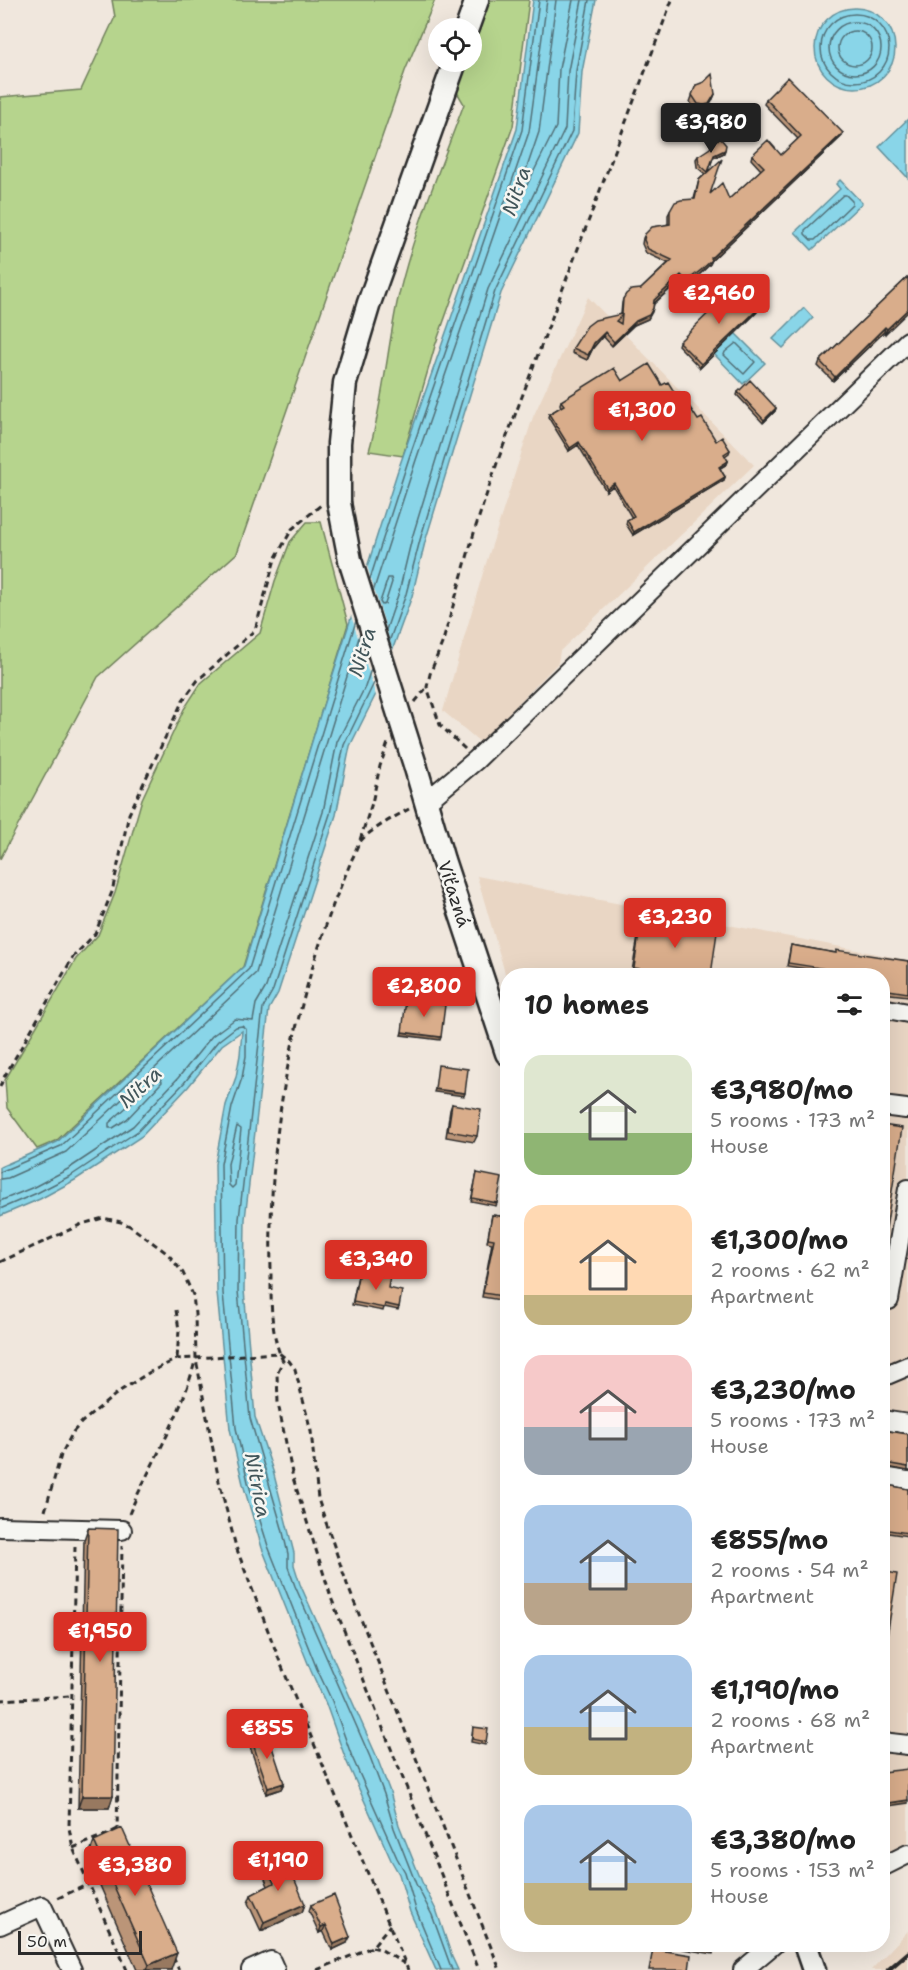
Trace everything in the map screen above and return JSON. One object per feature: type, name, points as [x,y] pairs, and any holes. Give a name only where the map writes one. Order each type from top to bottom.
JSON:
[{"type":"main road","points":[[470,18],[477,0]]},
{"type":"main road","name":"Víťazná","points":[[451,72],[369,303],[345,383],[339,443],[338,499],[350,560],[427,801],[443,860],[500,1032]]},
{"type":"main road","points":[[808,1952],[814,1970]]},
{"type":"street","points":[[427,801],[476,760],[908,341]]},
{"type":"street","points":[[890,1010],[908,1013]]},
{"type":"street","points":[[890,1106],[907,1107]]},
{"type":"street","points":[[890,1294],[908,1189]]},
{"type":"street","points":[[890,1374],[908,1366]]},
{"type":"street","points":[[890,1421],[908,1424]]},
{"type":"street","points":[[890,1478],[908,1481]]},
{"type":"street","points":[[0,1527],[122,1530]]},
{"type":"street","points":[[890,1743],[908,1745]]},
{"type":"street","points":[[890,1863],[908,1854]]},
{"type":"street","points":[[0,1925],[42,1905],[72,1970]]},
{"type":"street","points":[[743,1970],[764,1952]]},
{"type":"street","points":[[251,1970],[271,1961],[275,1970]]},
{"type":"path","points":[[410,711],[427,687],[498,460],[672,0]]},
{"type":"path","points":[[0,1087],[73,957],[95,934],[112,892],[129,814],[183,700],[198,680],[255,630],[275,559],[292,529],[315,510],[338,499]]},
{"type":"path","points":[[427,687],[440,725],[476,760]]},
{"type":"path","points":[[392,738],[386,747],[380,766],[360,842],[338,892],[306,987],[288,1057],[272,1176],[270,1222],[272,1315],[279,1353],[283,1361],[277,1373],[278,1403],[293,1478],[332,1600],[479,1970]]},
{"type":"path","points":[[360,842],[398,815],[427,801]]},
{"type":"path","points":[[0,1262],[103,1218],[121,1222],[168,1254],[183,1273],[194,1303],[196,1359],[219,1481],[236,1548],[280,1662],[408,1970]]},
{"type":"path","points":[[176,1310],[179,1330],[177,1359]]},
{"type":"path","points":[[34,1528],[46,1510],[61,1455],[73,1432],[120,1391],[150,1372],[177,1359],[279,1353],[289,1361],[295,1369],[311,1431],[318,1499],[347,1584],[500,1970]]},
{"type":"path","points":[[120,1841],[116,1830],[122,1530],[168,1435],[189,1386],[196,1359]]},
{"type":"path","points":[[75,1528],[69,1828],[73,1848],[127,1970]]},
{"type":"path","points":[[0,1700],[71,1696]]},
{"type":"path","points":[[73,1848],[116,1830]]},
{"type":"path","points":[[42,1905],[89,1884]]},
{"type":"path","points":[[317,1970],[372,1947],[390,1925]]},
{"type":"path","points":[[372,1947],[381,1949],[405,1964]]},
{"type":"path","points":[[169,1948],[179,1970]]},
{"type":"shaded area","points":[[588,297],[754,465],[560,651],[558,663],[480,742],[443,711],[482,576],[533,417]]},
{"type":"shaded area","points":[[477,876],[908,960],[908,1862],[890,1871],[890,968],[504,968]]},
{"type":"shaded area","points":[[908,1931],[908,1970],[871,1970],[890,1952]]},
{"type":"green space","points":[[112,0],[435,0],[405,71],[237,553],[98,677],[0,859],[0,97],[81,90],[115,17]]},
{"type":"green space","points":[[487,0],[529,0],[513,126],[435,346],[403,456],[369,451],[378,414],[397,303],[410,252],[464,104],[454,87],[460,72],[482,72],[480,18]]},
{"type":"green space","points":[[307,522],[321,522],[348,624],[243,967],[56,1141],[37,1149],[7,1108],[5,1080],[76,959],[98,935],[115,893],[142,799],[184,709],[201,683],[260,633],[275,581],[290,542]]},
{"type":"water","points":[[533,0],[596,0],[582,72],[578,133],[501,293],[425,542],[412,596],[377,692],[350,746],[336,815],[278,993],[269,1009],[245,1219],[244,1290],[255,1417],[273,1471],[300,1584],[376,1755],[399,1825],[437,1912],[458,1970],[436,1970],[410,1912],[399,1874],[346,1760],[326,1704],[262,1548],[230,1429],[217,1293],[215,1164],[226,1105],[236,1077],[242,1031],[222,1045],[188,1087],[142,1136],[75,1180],[40,1199],[0,1216],[0,1167],[57,1142],[244,966],[397,473],[517,129]]},
{"type":"water","points":[[855,8],[870,11],[883,20],[892,33],[895,48],[892,63],[883,76],[870,85],[855,88],[840,85],[827,76],[818,63],[815,48],[818,33],[827,20],[840,11]]},
{"type":"water","points":[[908,119],[908,178],[879,147]]},
{"type":"water","points":[[840,180],[862,203],[812,250],[795,232],[840,189],[836,184]]},
{"type":"water","points":[[804,308],[813,318],[783,348],[773,339]]},
{"type":"water","points":[[735,333],[765,363],[743,384],[714,354]]},
{"type":"pier","points":[[366,562],[394,654],[377,699],[350,612]]},
{"type":"building","points":[[712,74],[715,94],[709,104],[698,104],[692,95],[696,85],[704,82]]},
{"type":"building","points":[[788,77],[843,133],[701,270],[687,281],[681,275],[654,300],[649,315],[636,321],[614,342],[605,332],[594,343],[588,355],[573,348],[587,326],[595,320],[622,314],[623,299],[626,294],[631,290],[641,289],[672,260],[648,249],[644,240],[645,234],[652,227],[670,224],[670,211],[675,202],[695,199],[699,180],[722,159],[710,194],[722,183],[729,199],[764,167],[752,155],[768,140],[781,155],[801,136],[766,99]],"holes":[[[622,315],[621,324],[616,321]]]},
{"type":"building","points":[[721,139],[726,145],[725,150],[714,155],[708,172],[699,164],[698,156],[710,148],[714,140]]},
{"type":"building","points":[[908,277],[908,309],[887,329],[885,327],[835,377],[820,361]]},
{"type":"building","points":[[736,286],[758,309],[701,364],[679,342]]},
{"type":"building","points":[[649,364],[662,385],[668,382],[681,403],[685,400],[698,420],[702,418],[716,441],[722,437],[730,450],[724,454],[728,461],[719,467],[725,477],[634,532],[627,520],[634,516],[614,483],[607,488],[579,442],[570,448],[549,414],[564,405],[561,401],[614,368],[622,381]]},
{"type":"building","points":[[750,380],[776,408],[764,420],[738,392]]},
{"type":"building","points":[[641,920],[717,932],[712,968],[634,968]]},
{"type":"building","points":[[791,945],[836,953],[836,950],[908,961],[908,993],[890,990],[890,968],[820,968],[788,963]]},
{"type":"building","points":[[406,1000],[445,1005],[441,1037],[402,1032]]},
{"type":"building","points":[[438,1065],[468,1069],[465,1093],[435,1089]]},
{"type":"building","points":[[452,1104],[481,1109],[477,1136],[448,1131]]},
{"type":"building","points":[[890,1126],[902,1128],[890,1204]]},
{"type":"building","points":[[477,1173],[500,1178],[497,1203],[472,1198]]},
{"type":"building","points":[[492,1215],[500,1216],[500,1296],[483,1293],[494,1239],[488,1238]]},
{"type":"building","points":[[359,1271],[390,1276],[388,1288],[402,1291],[399,1307],[385,1304],[384,1308],[353,1302]]},
{"type":"building","points":[[890,1431],[908,1434],[908,1467],[890,1464]]},
{"type":"building","points":[[890,1486],[908,1489],[908,1533],[890,1530]]},
{"type":"building","points":[[88,1528],[118,1529],[113,1796],[82,1796]]},
{"type":"building","points":[[890,1573],[897,1574],[890,1618]]},
{"type":"building","points":[[473,1727],[488,1729],[486,1742],[472,1739]]},
{"type":"building","points":[[267,1732],[284,1783],[268,1788],[251,1738]]},
{"type":"building","points":[[908,1769],[908,1800],[890,1803],[890,1771]]},
{"type":"building","points":[[122,1828],[177,1953],[149,1965],[94,1841]]},
{"type":"building","points":[[285,1857],[305,1904],[264,1922],[251,1895],[274,1883],[266,1866]]},
{"type":"building","points":[[334,1895],[350,1937],[334,1944],[326,1925],[321,1927],[311,1905]]},
{"type":"building","points":[[652,1952],[691,1955],[689,1970],[649,1970]]},
{"type":"railway","points":[[888,1970],[908,1953]]},
{"type":"water label","name":"Nitra","points":[[516,191]]},
{"type":"water label","name":"Nitra","points":[[362,652]]},
{"type":"water label","name":"Nitra","points":[[140,1087]]},
{"type":"water label","name":"Nitrica","points":[[258,1485]]}]
